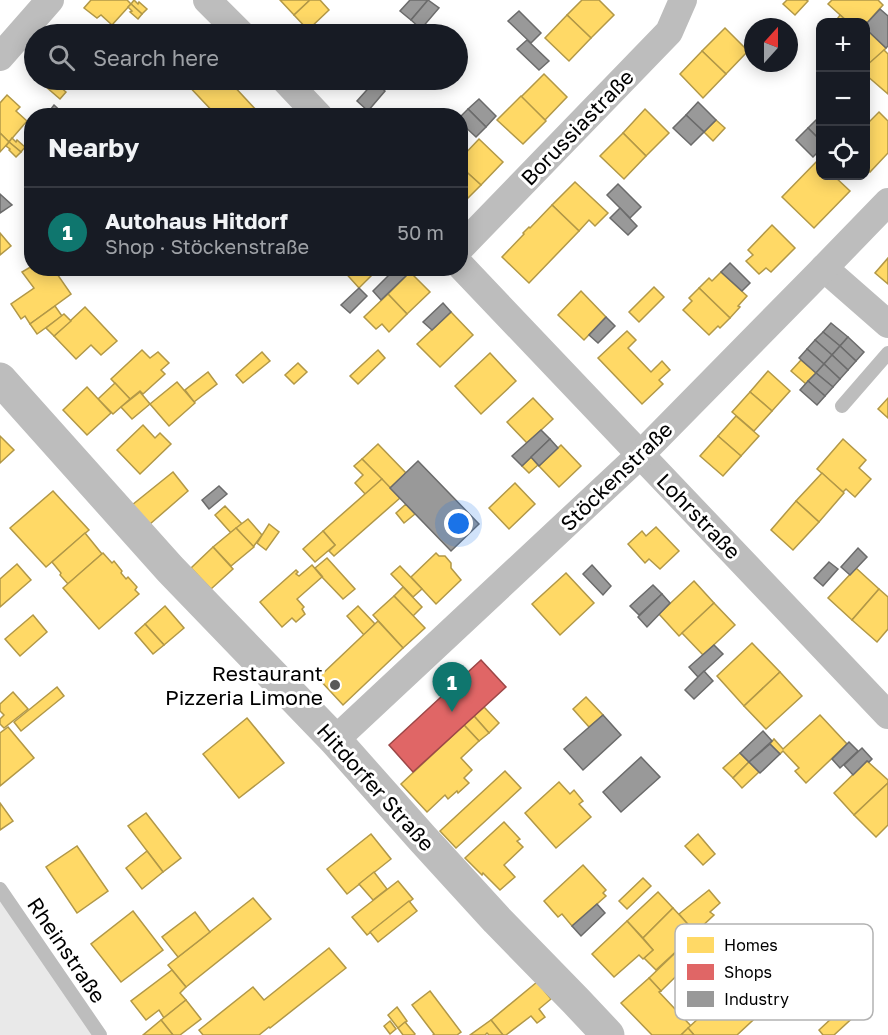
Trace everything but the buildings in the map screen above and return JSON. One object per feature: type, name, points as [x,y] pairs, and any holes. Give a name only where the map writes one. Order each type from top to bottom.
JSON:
[{"type":"street","points":[[29,24],[50,0]]},
{"type":"street","points":[[207,0],[231,24]]},
{"type":"street","name":"Borussiastraße","points":[[468,240],[669,32],[683,0]]},
{"type":"street","points":[[0,57],[24,30]]},
{"type":"street","points":[[295,90],[312,108]]},
{"type":"street","name":"Stöckenstraße","points":[[335,740],[640,455],[888,202]]},
{"type":"street","points":[[825,268],[888,324]]},
{"type":"street","name":"Lohrstraße","points":[[468,273],[888,715]]},
{"type":"street","name":"Hitdorfer Straße","points":[[0,379],[170,569],[335,740],[497,920],[608,1035]]},
{"type":"lane","points":[[842,406],[888,353]]},
{"type":"lane","name":"Rheinstraße","points":[[0,889],[100,1035]]},
{"type":"shaded area","points":[[0,895],[93,1035],[0,1035]]},
{"type":"place","name":"Restaurant Pizzeria Limone","points":[[335,685]]},
{"type":"place","name":"Autohaus Hitdorf","points":[[452,712]]}]
